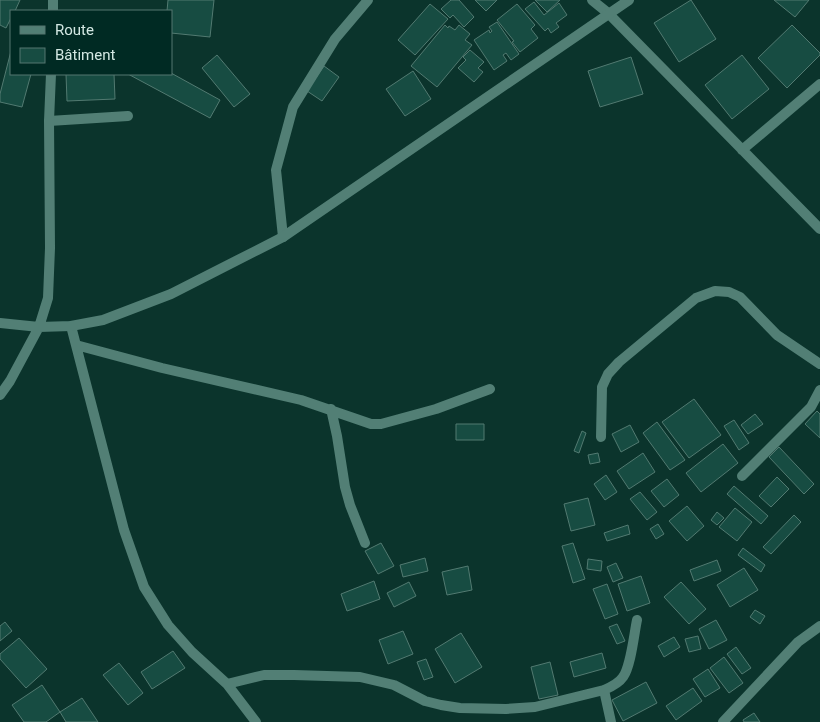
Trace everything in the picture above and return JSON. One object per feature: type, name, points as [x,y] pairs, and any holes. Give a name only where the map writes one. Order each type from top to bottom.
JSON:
[{"type":"street","points":[[283,237],[276,170],[293,108],[335,40],[368,0]]},
{"type":"street","points":[[592,0],[608,13],[820,229]]},
{"type":"street","points":[[0,323],[39,327],[72,326],[103,320],[171,294],[283,237],[629,0]]},
{"type":"street","points":[[0,395],[10,381],[39,327],[48,298],[51,75]]},
{"type":"street","points":[[742,150],[820,84]]},
{"type":"street","points":[[49,121],[128,116]]},
{"type":"street","points":[[601,437],[602,387],[608,374],[619,362],[696,298],[715,291],[729,292],[740,297],[777,335],[820,364]]},
{"type":"street","points":[[72,326],[124,530],[144,587],[168,626],[192,652],[227,684],[256,722]]},
{"type":"street","points":[[76,345],[162,368],[301,400],[359,420],[381,424],[436,409],[490,389]]},
{"type":"street","points":[[742,476],[811,407],[820,390]]},
{"type":"street","points":[[331,409],[338,436],[348,496],[365,543]]},
{"type":"street","points":[[227,684],[264,675],[294,674],[360,677],[394,685],[425,701],[441,706],[535,707],[604,690],[615,685],[627,670],[637,620]]},
{"type":"street","points":[[723,722],[798,642],[820,626]]},
{"type":"street","points":[[604,690],[611,722]]},
{"type":"building","points":[[0,0],[20,0],[15,10],[10,10],[10,20],[6,28],[0,25]]},
{"type":"building","points":[[168,0],[214,0],[210,37],[172,33],[172,10],[167,10]]},
{"type":"building","points":[[451,0],[459,0],[474,17],[464,27],[453,15],[450,18],[441,9]]},
{"type":"building","points":[[475,0],[497,0],[486,11]]},
{"type":"building","points":[[535,0],[560,0],[547,12]]},
{"type":"building","points":[[691,0],[716,39],[679,62],[654,23]]},
{"type":"building","points":[[774,0],[809,0],[795,17]]},
{"type":"building","points":[[534,2],[544,15],[559,3],[567,15],[556,23],[559,27],[551,33],[548,28],[545,31],[525,9]]},
{"type":"building","points":[[430,4],[448,19],[415,55],[398,40]]},
{"type":"building","points":[[517,4],[535,25],[531,29],[538,38],[520,52],[512,42],[514,41],[497,20]]},
{"type":"building","points":[[497,22],[519,54],[511,60],[506,53],[503,55],[507,61],[494,70],[474,40],[489,30],[490,33],[492,31],[489,27]]},
{"type":"building","points":[[445,25],[455,30],[459,25],[470,34],[465,40],[472,45],[437,87],[411,66]]},
{"type":"building","points":[[792,25],[820,55],[787,88],[758,58]]},
{"type":"building","points":[[470,50],[484,62],[478,68],[483,72],[474,82],[458,68],[466,60],[463,57]]},
{"type":"building","points":[[10,55],[10,75],[31,75],[22,107],[0,102],[0,94]]},
{"type":"building","points":[[217,55],[250,94],[234,107],[202,68]]},
{"type":"building","points":[[742,55],[769,89],[732,119],[705,85]]},
{"type":"building","points":[[631,57],[643,94],[600,107],[588,71]]},
{"type":"building","points":[[324,66],[339,77],[322,101],[307,91]]},
{"type":"building","points":[[413,71],[431,99],[405,116],[386,89]]},
{"type":"building","points":[[172,74],[220,100],[210,118],[130,75]]},
{"type":"building","points":[[66,75],[114,75],[115,99],[67,101]]},
{"type":"building","points":[[694,399],[721,435],[689,458],[662,422]]},
{"type":"building","points":[[817,411],[820,414],[820,438],[805,424]]},
{"type":"building","points":[[755,414],[763,424],[748,434],[741,425]]},
{"type":"building","points":[[734,420],[749,443],[739,450],[724,426]]},
{"type":"building","points":[[657,422],[685,460],[670,470],[643,433]]},
{"type":"building","points":[[456,424],[484,424],[484,440],[456,440]]},
{"type":"building","points":[[630,425],[639,442],[621,452],[612,434]]},
{"type":"building","points":[[582,431],[586,433],[579,453],[574,451]]},
{"type":"building","points":[[723,444],[738,463],[701,492],[686,473]]},
{"type":"building","points":[[779,447],[814,484],[804,494],[769,457]]},
{"type":"building","points":[[598,453],[600,462],[590,464],[588,455]]},
{"type":"building","points":[[643,453],[655,472],[629,489],[617,471]]},
{"type":"building","points":[[606,475],[617,492],[605,500],[594,484]]},
{"type":"building","points":[[777,477],[789,489],[771,507],[759,496]]},
{"type":"building","points":[[667,479],[679,495],[664,507],[651,491]]},
{"type":"building","points":[[734,486],[768,516],[761,524],[727,494]]},
{"type":"building","points":[[640,492],[657,512],[647,520],[630,499]]},
{"type":"building","points":[[588,498],[595,525],[571,531],[564,504]]},
{"type":"building","points":[[687,506],[704,526],[687,541],[669,521]]},
{"type":"building","points":[[735,508],[752,522],[737,541],[719,527]]},
{"type":"building","points":[[717,512],[724,518],[717,525],[711,520]]},
{"type":"building","points":[[794,515],[801,522],[771,554],[763,547]]},
{"type":"building","points":[[658,524],[664,534],[656,539],[650,529]]},
{"type":"building","points":[[628,525],[630,534],[607,541],[604,533]]},
{"type":"building","points":[[381,543],[394,566],[378,574],[365,551]]},
{"type":"building","points":[[573,543],[585,579],[573,583],[562,546]]},
{"type":"building","points":[[743,548],[765,565],[761,572],[738,555]]},
{"type":"building","points":[[425,558],[428,571],[403,577],[400,565]]},
{"type":"building","points":[[588,559],[602,561],[601,571],[587,569]]},
{"type":"building","points":[[717,560],[721,571],[694,581],[690,570]]},
{"type":"building","points":[[616,563],[623,578],[613,582],[607,567]]},
{"type":"building","points":[[468,566],[472,590],[447,595],[442,572]]},
{"type":"building","points":[[744,568],[758,590],[730,607],[717,585]]},
{"type":"building","points":[[641,576],[650,603],[627,611],[618,584]]},
{"type":"building","points":[[374,581],[380,599],[347,611],[341,594]]},
{"type":"building","points":[[409,582],[416,596],[394,607],[387,593]]},
{"type":"building","points":[[681,582],[706,609],[689,624],[664,597]]},
{"type":"building","points":[[607,584],[618,614],[605,619],[593,589]]},
{"type":"building","points":[[755,610],[765,616],[760,624],[750,617]]},
{"type":"building","points":[[716,620],[727,640],[709,649],[699,629]]},
{"type":"building","points":[[5,622],[12,631],[0,641],[0,626]]},
{"type":"building","points":[[617,624],[625,641],[617,644],[609,627]]},
{"type":"building","points":[[403,631],[413,654],[388,664],[379,640]]},
{"type":"building","points":[[461,633],[482,667],[455,683],[435,649]]},
{"type":"building","points":[[698,636],[701,649],[689,652],[685,639]]},
{"type":"building","points":[[674,637],[680,647],[664,657],[658,646]]},
{"type":"building","points":[[19,638],[47,669],[26,688],[0,659],[0,654]]},
{"type":"building","points":[[736,647],[751,668],[742,674],[727,654]]},
{"type":"building","points":[[173,651],[185,668],[152,689],[141,672]]},
{"type":"building","points":[[602,653],[606,668],[574,677],[570,662]]},
{"type":"building","points":[[724,657],[743,683],[729,693],[710,668]]},
{"type":"building","points":[[426,659],[433,677],[424,680],[417,662]]},
{"type":"building","points":[[550,662],[558,695],[539,699],[531,667]]},
{"type":"building","points":[[119,663],[143,693],[128,705],[103,675]]},
{"type":"building","points":[[708,669],[720,688],[705,697],[693,679]]},
{"type":"building","points":[[646,682],[657,703],[623,721],[612,700]]},
{"type":"building","points":[[42,685],[60,712],[46,722],[24,722],[12,705]]},
{"type":"building","points":[[693,688],[702,701],[676,720],[666,706]]},
{"type":"building","points":[[82,698],[98,722],[66,722],[60,712]]},
{"type":"building","points":[[754,713],[760,722],[744,722],[743,720]]}]
